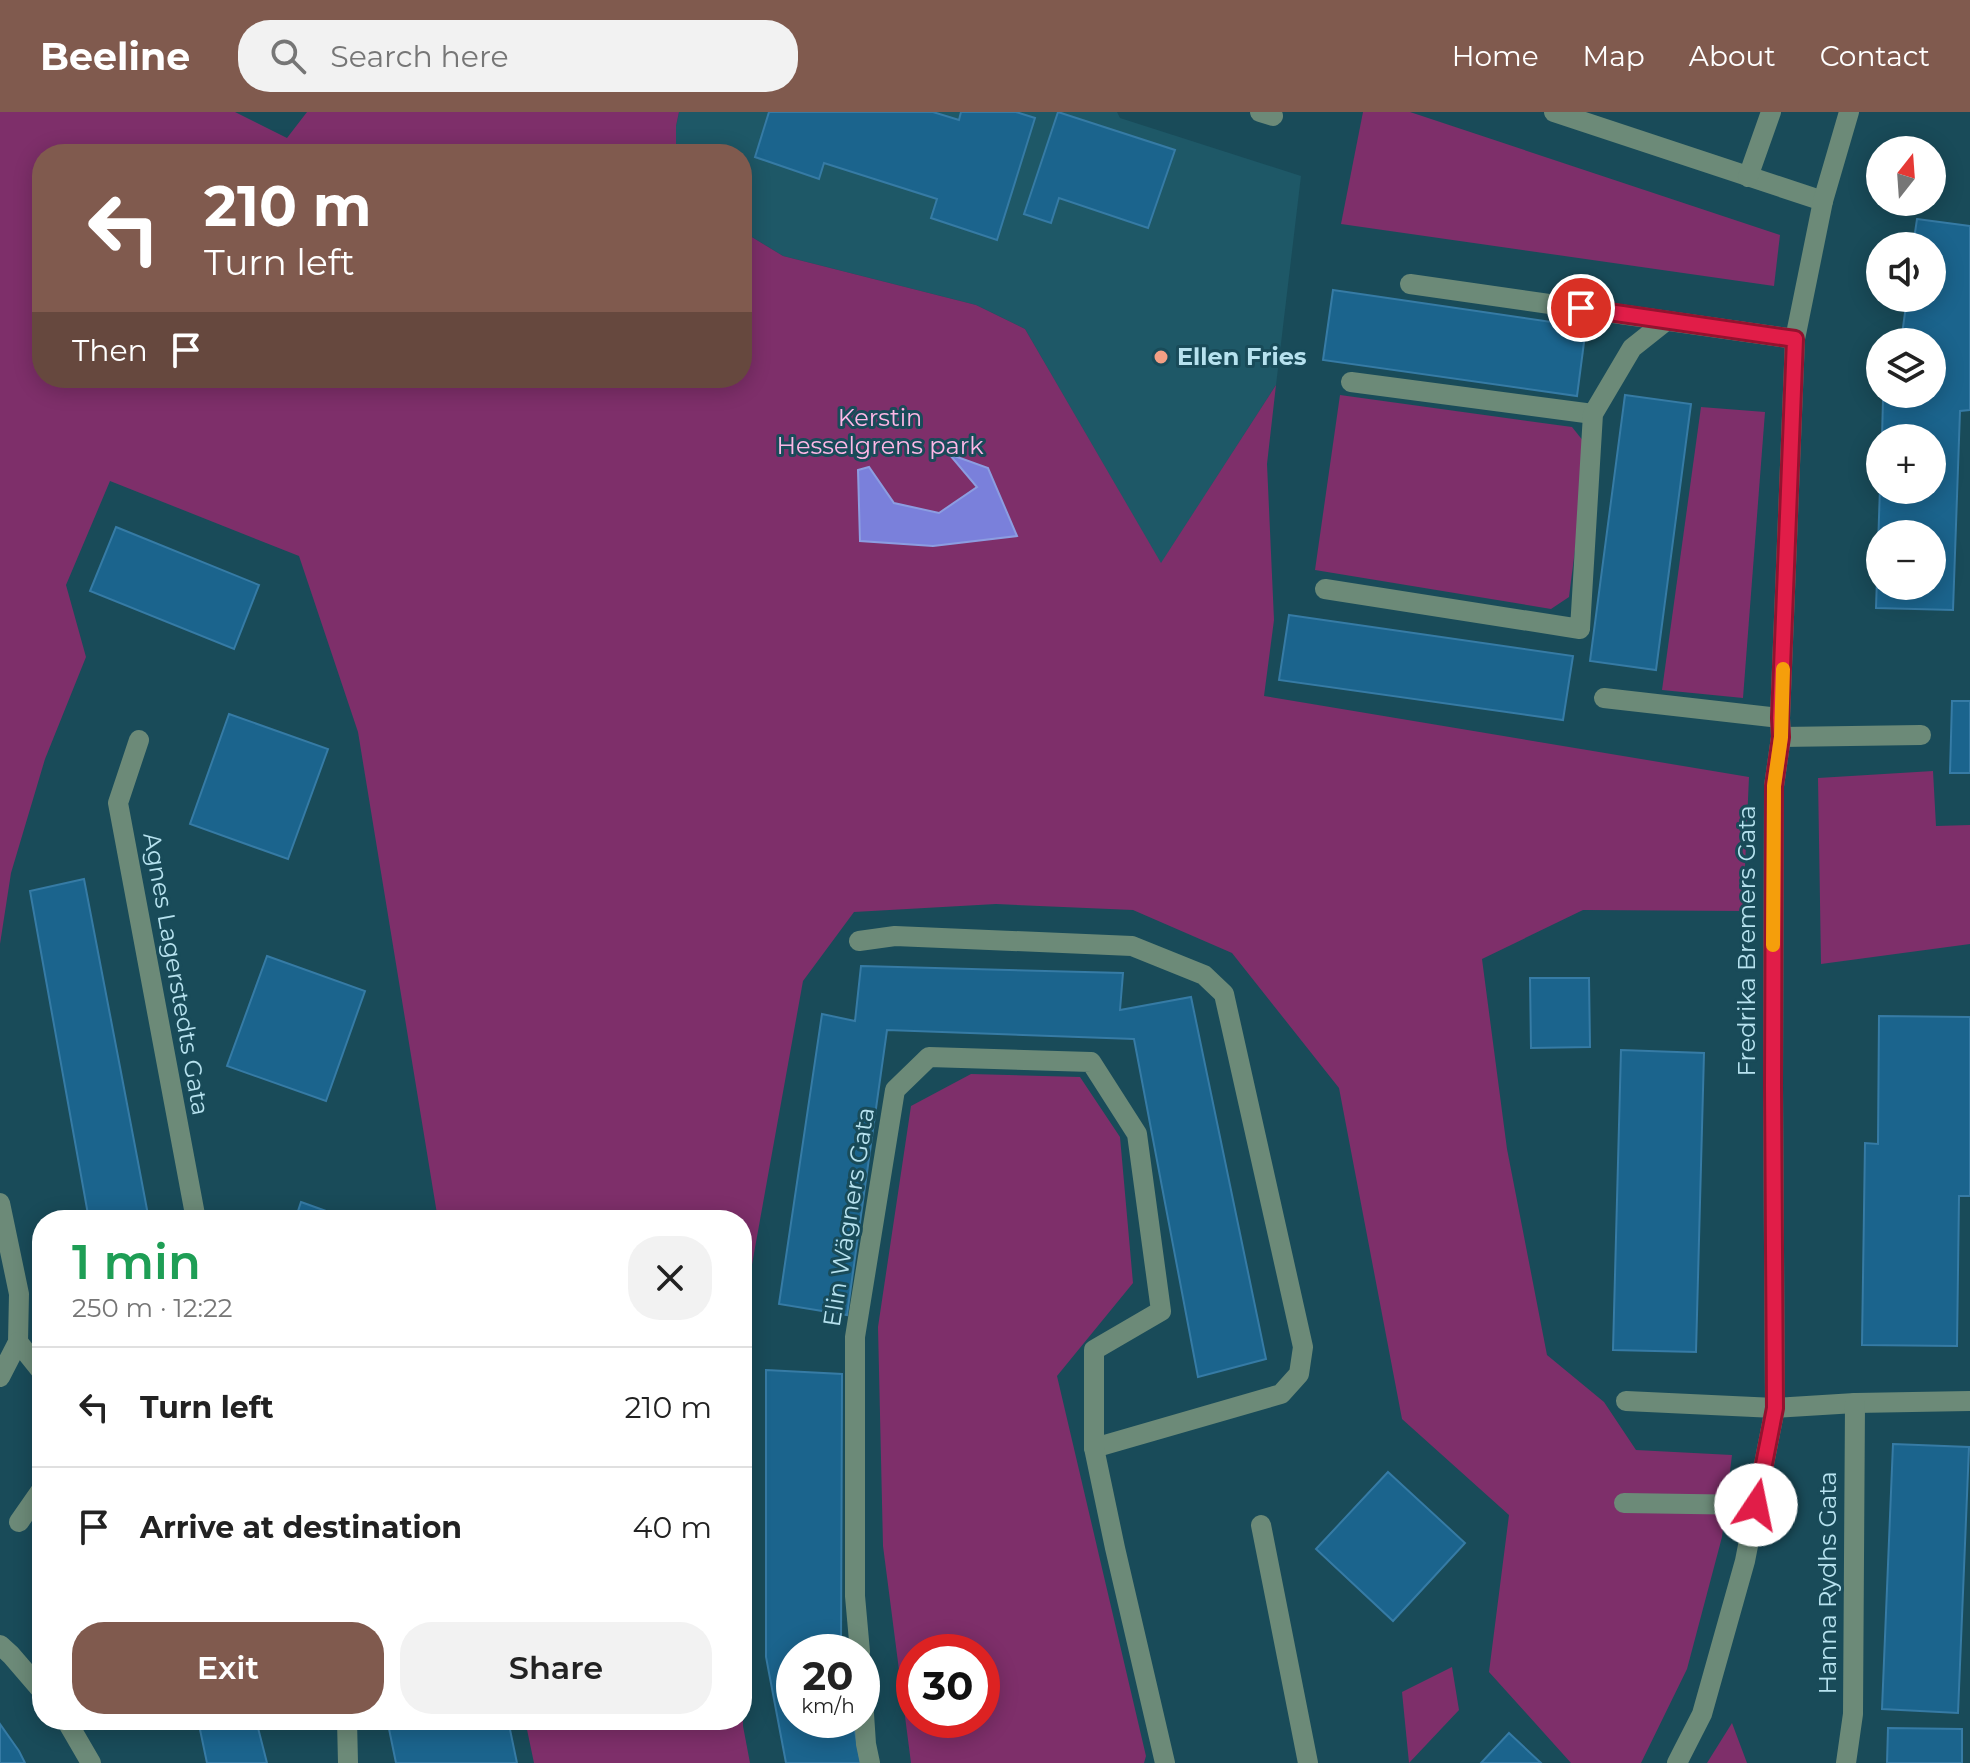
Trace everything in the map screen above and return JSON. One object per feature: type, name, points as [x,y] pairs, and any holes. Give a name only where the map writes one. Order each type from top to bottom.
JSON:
[{"type":"street","points":[[1554,112],[1823,201]]},
{"type":"street","points":[[1748,177],[1771,112]]},
{"type":"street","name":"Fredrika Bremers Gata","points":[[1677,1763],[1702,1714],[1745,1561],[1775,1408],[1774,786],[1781,728],[1795,339],[1823,201],[1849,112]]},
{"type":"street","points":[[1410,284],[1795,339]]},
{"type":"street","points":[[1325,589],[1580,629],[1593,414],[1632,348],[1666,321]]},
{"type":"street","points":[[1351,382],[1593,414]]},
{"type":"street","points":[[1604,698],[1781,728],[1921,735]]},
{"type":"street","name":"Agnes Lagerstedts Gata","points":[[139,740],[118,803],[194,1210]]},
{"type":"street","points":[[859,941],[895,936],[1132,946],[1204,975],[1224,994],[1303,1347],[1299,1374],[1281,1394],[1094,1448]]},
{"type":"street","name":"Elin Wägners Gata","points":[[858,1634],[855,1596],[855,1337],[895,1090],[929,1057],[1091,1062],[1137,1134],[1161,1311],[1094,1350],[1094,1448],[1165,1763]]},
{"type":"street","points":[[0,1203],[19,1294],[18,1342],[0,1377]]},
{"type":"street","points":[[18,1342],[32,1360]]},
{"type":"street","points":[[1626,1401],[1775,1408],[1970,1401]]},
{"type":"street","name":"Hanna Rydhs Gata","points":[[1846,1763],[1853,1714],[1855,1403]]},
{"type":"street","points":[[19,1522],[32,1503]]},
{"type":"street","points":[[1624,1503],[1756,1505]]},
{"type":"street","points":[[1261,1525],[1308,1763]]},
{"type":"street","points":[[0,1645],[32,1679]]},
{"type":"street","points":[[72,1730],[91,1763]]},
{"type":"street","points":[[347,1730],[348,1763]]},
{"type":"street","points":[[866,1738],[870,1763]]},
{"type":"shaded area","name":"Ellen Fries","points":[[679,112],[1117,112],[1120,118],[1301,176],[1276,385],[1161,564],[1025,329],[976,305],[783,256],[752,237],[752,144],[676,144]]},
{"type":"green space","name":"Kerstin Hesselgrens park","points":[[0,112],[235,112],[287,138],[307,112],[679,112],[676,144],[32,144],[32,388],[752,388],[752,237],[783,256],[976,305],[1025,329],[1161,563],[1276,385],[1267,464],[1274,620],[1264,696],[1749,777],[1743,911],[1583,910],[1482,959],[1507,1149],[1547,1355],[1604,1402],[1636,1450],[1732,1455],[1722,1537],[1687,1669],[1641,1763],[1571,1763],[1489,1672],[1509,1515],[1402,1419],[1339,1088],[1232,953],[1133,910],[996,904],[854,912],[803,981],[752,1264],[752,1210],[436,1210],[358,732],[299,556],[110,481],[66,585],[86,657],[45,759],[11,873],[0,944]]},
{"type":"green space","points":[[1363,112],[1410,112],[1780,235],[1774,286],[1341,224]]},
{"type":"green space","points":[[1340,395],[1572,427],[1588,447],[1569,597],[1551,609],[1315,570]]},
{"type":"green space","points":[[1701,407],[1765,412],[1743,698],[1662,690]]},
{"type":"green space","points":[[1933,771],[1936,826],[1970,825],[1970,944],[1821,964],[1818,778]]},
{"type":"green space","points":[[971,1074],[1080,1077],[1120,1137],[1133,1283],[1057,1376],[1146,1756],[1144,1763],[911,1763],[908,1738],[1000,1738],[1000,1634],[896,1634],[896,1647],[883,1546],[878,1327],[911,1106]]},
{"type":"green space","points":[[1452,1667],[1459,1710],[1409,1763],[1402,1692]]},
{"type":"green space","points":[[1732,1723],[1747,1763],[1707,1763]]},
{"type":"green space","points":[[527,1730],[744,1730],[750,1763],[534,1763]]},
{"type":"water","points":[[949,454],[988,468],[1017,536],[933,546],[860,541],[858,470],[869,467],[894,503],[939,513],[977,487]]},
{"type":"building","points":[[769,112],[933,112],[959,120],[961,112],[1016,112],[1035,118],[997,240],[931,218],[937,199],[824,163],[819,179],[755,157]]},
{"type":"building","points":[[1058,112],[1175,150],[1148,228],[1059,198],[1051,223],[1024,214]]},
{"type":"building","points":[[1917,219],[1970,226],[1970,410],[1960,411],[1953,610],[1876,608],[1876,600],[1946,600],[1946,520],[1879,520],[1879,504],[1946,504],[1946,424],[1882,424],[1883,408],[1946,408],[1946,328],[1903,328],[1905,312],[1946,312],[1946,232],[1915,232]]},
{"type":"building","points":[[1333,290],[1586,327],[1577,396],[1323,360]]},
{"type":"building","points":[[1625,395],[1691,404],[1656,670],[1590,661]]},
{"type":"building","points":[[116,527],[259,585],[234,649],[90,591]]},
{"type":"building","points":[[1289,615],[1573,656],[1563,720],[1279,680]]},
{"type":"building","points":[[1952,701],[1970,701],[1970,773],[1950,773]]},
{"type":"building","points":[[229,714],[328,749],[288,859],[190,824]]},
{"type":"building","points":[[84,879],[147,1210],[87,1210],[30,891]]},
{"type":"building","points":[[267,956],[365,991],[326,1101],[227,1066]]},
{"type":"building","points":[[861,966],[1123,973],[1120,1010],[1191,997],[1266,1359],[1198,1377],[1134,1039],[887,1030],[847,1315],[779,1304],[822,1014],[855,1021]]},
{"type":"building","points":[[1530,978],[1589,978],[1590,1047],[1531,1048]]},
{"type":"building","points":[[1879,1016],[1970,1017],[1970,1196],[1959,1196],[1957,1346],[1862,1345],[1865,1143],[1878,1144]]},
{"type":"building","points":[[1621,1050],[1704,1053],[1696,1352],[1613,1350]]},
{"type":"building","points":[[301,1202],[323,1210],[298,1210]]},
{"type":"building","points":[[766,1370],[842,1374],[841,1634],[776,1634],[776,1710],[766,1657]]},
{"type":"building","points":[[1893,1444],[1969,1447],[1958,1713],[1882,1709]]},
{"type":"building","points":[[1388,1472],[1465,1543],[1393,1621],[1316,1549]]},
{"type":"building","points":[[0,1724],[19,1751],[25,1763],[0,1763]]},
{"type":"building","points":[[1888,1728],[1962,1729],[1962,1763],[1887,1763]]},
{"type":"building","points":[[200,1730],[259,1730],[267,1763],[207,1763]]},
{"type":"building","points":[[389,1730],[510,1730],[517,1763],[396,1763]]},
{"type":"building","points":[[1509,1733],[1541,1763],[1481,1763]]},
{"type":"building","points":[[781,1738],[856,1738],[861,1763],[786,1763]]},
{"type":"slow traffic","points":[[1773,945],[1774,786],[1781,737],[1783,669]]},
{"type":"place","name":"Ellen Fries","points":[[1161,357]]},
{"type":"route","points":[[1581,308],[1795,339],[1781,737],[1774,786],[1775,1408],[1756,1505]]}]
